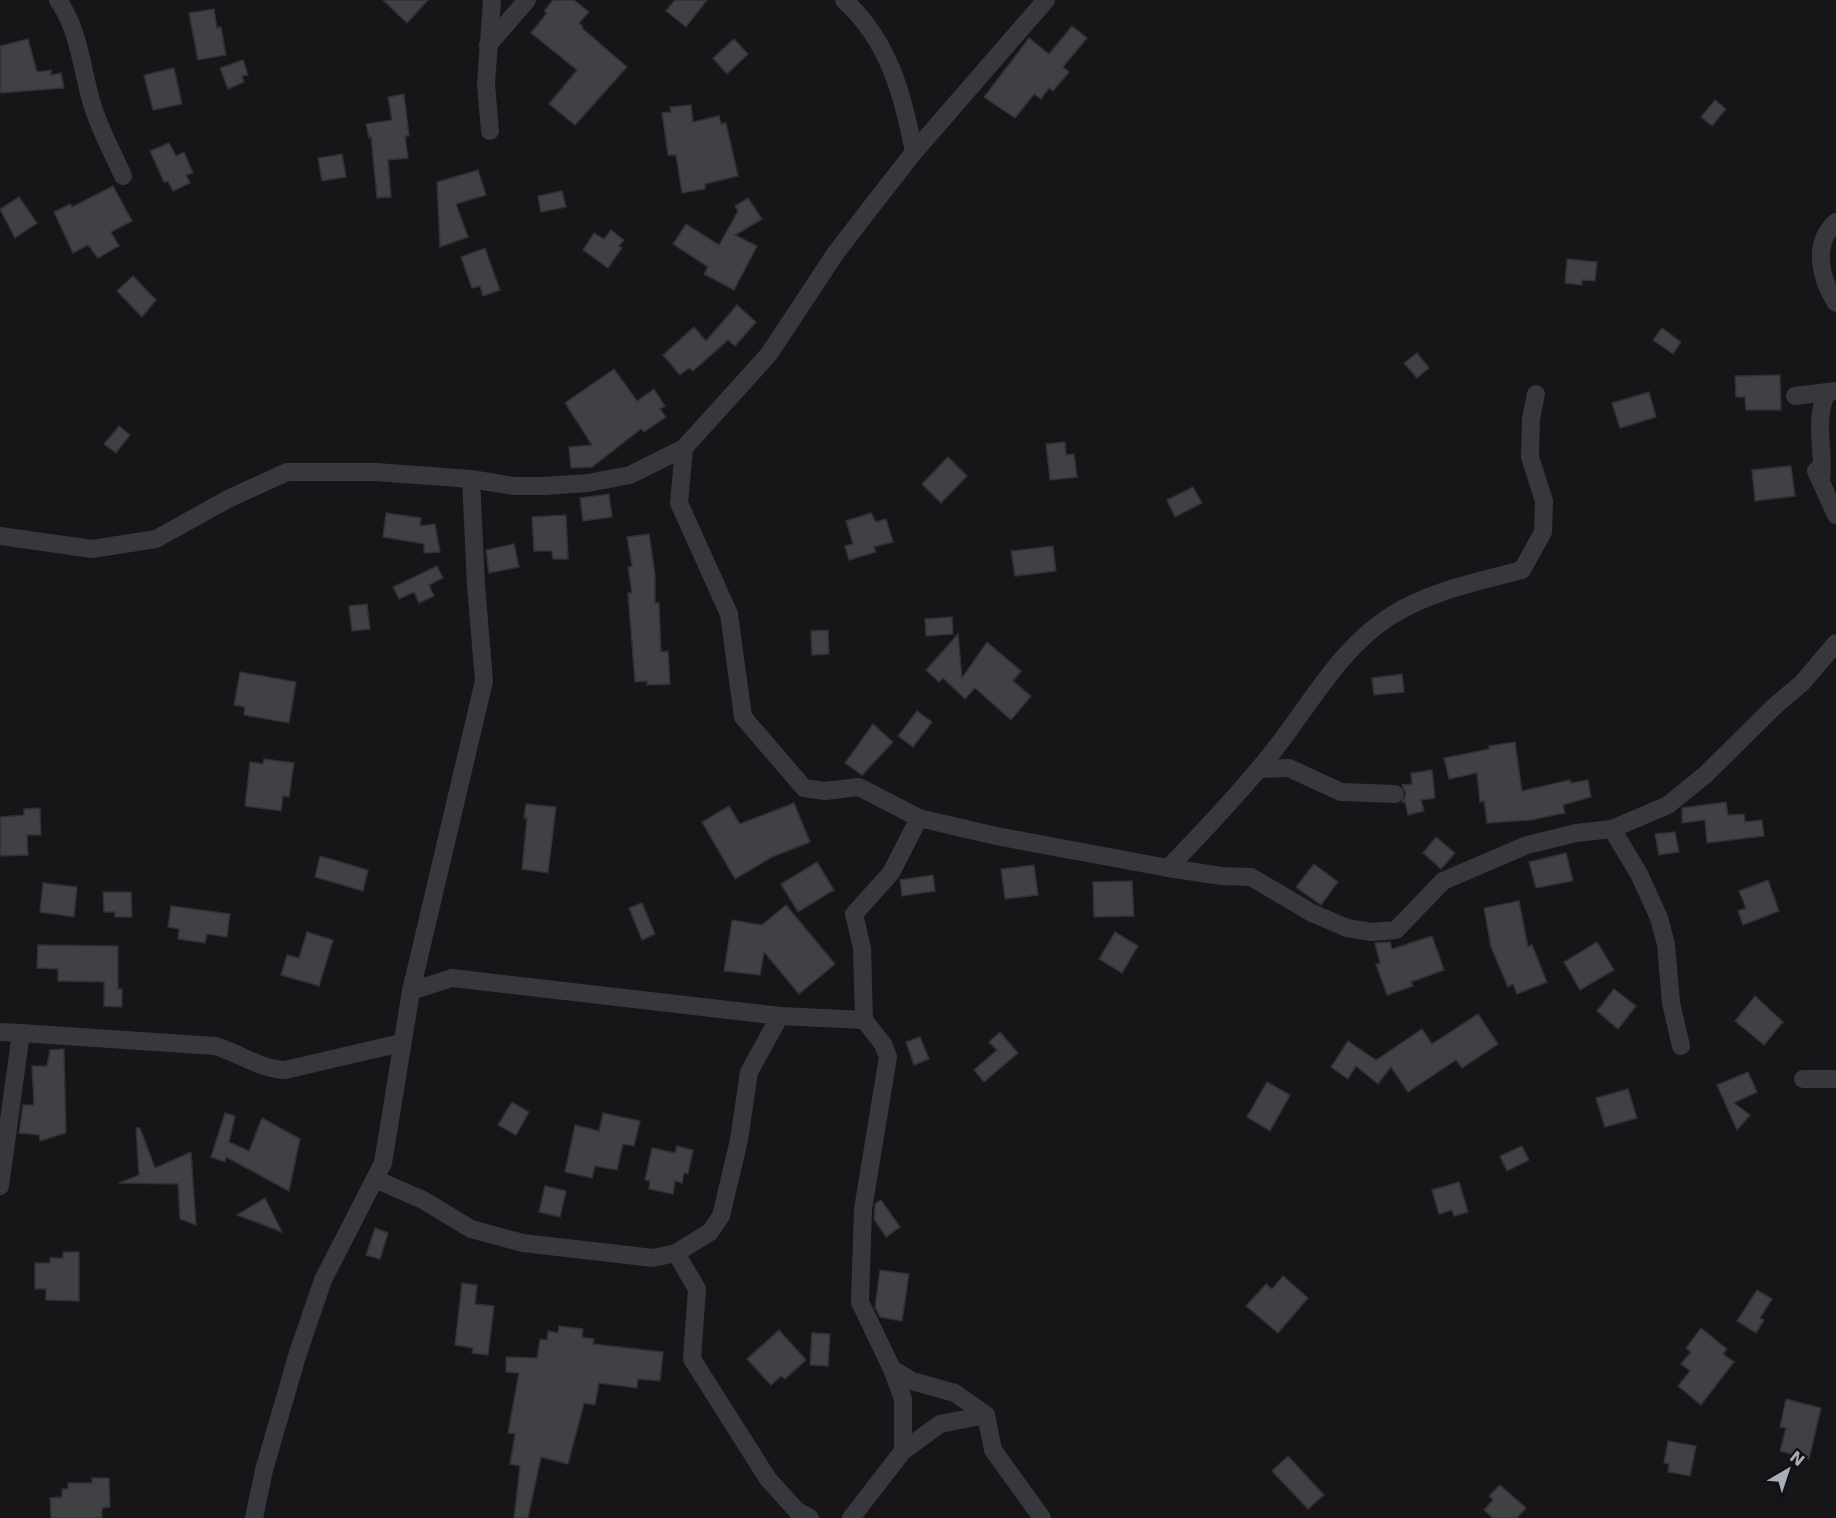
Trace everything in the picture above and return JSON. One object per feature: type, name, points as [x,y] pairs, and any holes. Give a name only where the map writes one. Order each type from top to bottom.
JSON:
[{"type":"street","points":[[58,0],[70,18],[80,47],[92,106],[123,176]]},
{"type":"street","points":[[490,131],[486,84],[492,0]]},
{"type":"street","points":[[488,45],[527,0]]},
{"type":"street","points":[[844,0],[870,28],[894,73],[901,91],[915,152]]},
{"type":"street","points":[[0,536],[92,549],[156,539],[228,499],[287,472],[376,472],[471,479],[514,486],[588,483],[630,475],[684,448],[769,354],[835,254],[915,152],[1046,0]]},
{"type":"street","points":[[1836,222],[1823,236],[1820,254],[1836,303]]},
{"type":"street","points":[[1795,396],[1832,392]]},
{"type":"street","points":[[1832,392],[1820,411],[1818,476],[1836,515]]},
{"type":"street","points":[[1167,868],[1259,769],[1339,662],[1364,634],[1392,615],[1441,592],[1522,570],[1543,532],[1544,501],[1530,457],[1531,419],[1536,394]]},
{"type":"street","points":[[684,448],[679,503],[729,614],[743,717],[804,788],[825,791],[859,787],[919,818],[996,836],[1167,868],[1251,878],[1312,913],[1347,928],[1372,932],[1396,930],[1443,881],[1527,844],[1576,833],[1612,829],[1668,805],[1705,775],[1776,705],[1802,683],[1836,643]]},
{"type":"street","points":[[254,1518],[283,1406],[322,1280],[383,1164],[411,991],[484,681],[476,585],[471,479]]},
{"type":"street","points":[[1259,769],[1289,768],[1335,790],[1348,793],[1395,795]]},
{"type":"street","points":[[903,1451],[903,1399],[892,1369],[860,1302],[862,1209],[888,1058],[883,1044],[864,1020],[862,948],[854,914],[891,873],[919,818]]},
{"type":"street","points":[[1612,829],[1639,874],[1659,918],[1665,938],[1671,1003],[1681,1046]]},
{"type":"street","points":[[411,991],[452,978],[780,1016],[864,1020]]},
{"type":"street","points":[[375,1179],[423,1200],[471,1229],[523,1243],[653,1258],[676,1253],[710,1232],[721,1216],[739,1140],[748,1072],[780,1016]]},
{"type":"street","points":[[0,1032],[215,1046],[236,1052],[269,1070],[285,1070],[401,1043]]},
{"type":"street","points":[[0,1186],[21,1033]]},
{"type":"street","points":[[1803,1079],[1836,1079]]},
{"type":"street","points":[[676,1253],[697,1289],[692,1359],[768,1479],[797,1511],[810,1518]]},
{"type":"street","points":[[892,1369],[912,1381],[955,1393],[986,1415],[993,1450],[1042,1518]]},
{"type":"street","points":[[851,1518],[903,1451],[940,1424],[986,1415]]},
{"type":"building","points":[[383,0],[428,0],[407,23]]},
{"type":"building","points":[[553,0],[574,0],[589,12],[579,23],[582,28],[627,67],[575,125],[549,104],[577,70],[531,33],[547,13],[544,11]]},
{"type":"building","points":[[675,0],[707,0],[686,27],[666,11]]},
{"type":"building","points":[[214,9],[217,28],[221,27],[226,55],[198,60],[189,13]]},
{"type":"building","points":[[1072,26],[1087,38],[1063,67],[1069,72],[1053,91],[1049,88],[1041,99],[1034,94],[1015,118],[984,97],[1029,38],[1049,54]]},
{"type":"building","points":[[28,39],[37,72],[51,70],[51,75],[61,73],[64,88],[0,93],[0,46]]},
{"type":"building","points":[[734,39],[748,54],[727,74],[713,58]]},
{"type":"building","points":[[243,60],[248,75],[242,76],[244,82],[228,89],[220,68]]},
{"type":"building","points":[[174,68],[182,104],[153,110],[144,75]]},
{"type":"building","points":[[404,94],[409,136],[405,136],[408,158],[388,160],[391,197],[377,198],[371,137],[369,138],[366,124],[392,120],[388,97]]},
{"type":"building","points":[[1715,100],[1726,109],[1712,126],[1701,117]]},
{"type":"building","points":[[691,105],[693,122],[719,116],[721,124],[726,123],[738,176],[705,184],[705,189],[682,193],[676,155],[668,155],[662,113],[671,112],[670,107]]},
{"type":"building","points":[[169,143],[176,156],[184,152],[193,173],[186,175],[190,183],[173,191],[168,181],[164,182],[150,151]]},
{"type":"building","points":[[342,154],[346,177],[322,181],[318,158]]},
{"type":"building","points":[[478,170],[486,195],[456,204],[468,237],[440,247],[437,182]]},
{"type":"building","points":[[113,186],[132,221],[111,232],[119,246],[98,258],[88,245],[73,253],[54,212],[70,204],[72,207]]},
{"type":"building","points":[[562,191],[566,207],[541,212],[538,196]]},
{"type":"building","points":[[19,197],[37,223],[15,238],[0,209]]},
{"type":"building","points":[[748,198],[762,219],[735,235],[757,246],[734,290],[704,274],[708,267],[673,244],[686,224],[719,245],[738,211],[735,206]]},
{"type":"building","points":[[611,230],[624,240],[619,246],[622,248],[608,268],[583,250],[594,233],[604,239]]},
{"type":"building","points":[[485,248],[500,290],[483,296],[480,286],[472,288],[461,257]]},
{"type":"building","points":[[1567,259],[1597,262],[1595,281],[1582,280],[1582,285],[1565,283]]},
{"type":"building","points":[[133,276],[156,300],[142,317],[117,291]]},
{"type":"building","points":[[737,305],[756,322],[735,346],[728,340],[693,371],[689,368],[680,375],[663,355],[694,327],[706,341]]},
{"type":"building","points":[[1662,328],[1681,342],[1673,354],[1653,340]]},
{"type":"building","points":[[1417,353],[1429,368],[1417,378],[1404,363]]},
{"type":"building","points":[[614,369],[637,401],[654,389],[665,406],[660,409],[666,417],[644,432],[641,429],[592,467],[571,468],[569,447],[592,445],[565,403]]},
{"type":"building","points":[[1780,375],[1781,410],[1746,410],[1745,397],[1736,397],[1735,376]]},
{"type":"building","points":[[1649,392],[1656,417],[1620,428],[1612,403]]},
{"type":"building","points":[[119,426],[130,435],[116,453],[104,444]]},
{"type":"building","points":[[1065,442],[1066,455],[1074,454],[1077,477],[1050,480],[1046,444]]},
{"type":"building","points":[[948,457],[967,476],[941,503],[922,484]]},
{"type":"building","points":[[1791,466],[1795,496],[1755,501],[1752,470]]},
{"type":"building","points":[[1193,487],[1202,503],[1175,517],[1167,500]]},
{"type":"building","points":[[609,494],[612,517],[583,521],[580,498]]},
{"type":"building","points":[[386,513],[421,518],[420,526],[435,524],[440,552],[424,553],[424,544],[383,537]]},
{"type":"building","points":[[871,513],[876,522],[886,519],[893,542],[874,547],[876,552],[849,560],[845,546],[853,544],[846,521]]},
{"type":"building","points":[[566,515],[568,559],[553,559],[552,551],[534,551],[532,517]]},
{"type":"building","points":[[649,534],[655,574],[655,603],[659,603],[661,652],[668,651],[670,684],[647,685],[647,681],[635,682],[628,593],[632,593],[628,567],[632,566],[627,537]]},
{"type":"building","points":[[514,544],[519,567],[489,573],[486,550]]},
{"type":"building","points":[[1053,546],[1056,571],[1015,576],[1011,551]]},
{"type":"building","points":[[437,566],[443,578],[429,585],[434,596],[419,603],[414,592],[399,599],[393,587]]},
{"type":"building","points":[[367,604],[370,629],[352,631],[349,606]]},
{"type":"building","points":[[952,617],[953,634],[926,636],[925,619]]},
{"type":"building","points":[[828,630],[829,654],[812,655],[811,631]]},
{"type":"building","points":[[958,634],[962,678],[987,642],[1021,671],[1013,681],[1031,696],[1011,720],[975,688],[965,699],[943,678],[939,682],[926,670]]},
{"type":"building","points":[[240,672],[296,682],[289,723],[244,715],[245,707],[234,705]]},
{"type":"building","points":[[1402,674],[1404,692],[1374,695],[1372,678]]},
{"type":"building","points":[[917,711],[932,722],[913,747],[898,736]]},
{"type":"building","points":[[873,724],[893,742],[862,775],[845,763]]},
{"type":"building","points":[[1515,742],[1522,791],[1570,780],[1571,783],[1588,780],[1591,797],[1563,805],[1565,813],[1531,820],[1487,823],[1484,801],[1480,802],[1477,773],[1449,779],[1444,758],[1489,749],[1489,746]]},
{"type":"building","points":[[264,759],[294,763],[289,797],[283,796],[281,811],[245,806],[250,762],[263,764]]},
{"type":"building","points":[[1432,770],[1435,798],[1421,800],[1424,811],[1408,815],[1405,802],[1402,802],[1406,794],[1402,785],[1412,784],[1411,773]]},
{"type":"building","points":[[1726,802],[1728,815],[1744,814],[1745,822],[1762,820],[1764,836],[1707,843],[1705,820],[1682,823],[1682,808]]},
{"type":"building","points":[[794,803],[810,842],[772,857],[735,879],[702,822],[729,806],[740,824]]},
{"type":"building","points":[[526,804],[556,807],[548,873],[522,869],[527,818],[524,818]]},
{"type":"building","points":[[40,808],[41,835],[27,835],[28,855],[0,856],[0,817],[24,815],[24,809]]},
{"type":"building","points":[[1675,832],[1679,852],[1659,855],[1655,834]]},
{"type":"building","points":[[1436,837],[1455,853],[1441,869],[1423,853]]},
{"type":"building","points":[[1566,853],[1573,881],[1536,888],[1529,862]]},
{"type":"building","points":[[320,856],[368,870],[363,891],[315,877]]},
{"type":"building","points":[[817,862],[834,890],[798,912],[781,884]]},
{"type":"building","points":[[1314,864],[1338,882],[1321,905],[1296,887]]},
{"type":"building","points":[[1034,865],[1038,895],[1005,899],[1001,869]]},
{"type":"building","points":[[933,875],[935,891],[902,896],[900,880]]},
{"type":"building","points":[[1768,880],[1779,911],[1743,925],[1738,911],[1746,908],[1739,891]]},
{"type":"building","points":[[1132,881],[1134,916],[1094,917],[1093,882]]},
{"type":"building","points":[[43,883],[77,887],[74,917],[40,912]]},
{"type":"building","points":[[103,892],[131,892],[132,917],[115,917],[115,912],[104,912]]},
{"type":"building","points":[[1519,901],[1528,947],[1532,945],[1547,982],[1517,994],[1513,984],[1508,987],[1491,947],[1484,908]]},
{"type":"building","points":[[642,903],[655,934],[642,940],[629,908]]},
{"type":"building","points":[[786,905],[835,964],[799,994],[764,952],[760,975],[724,971],[732,920],[762,925]]},
{"type":"building","points":[[171,906],[230,914],[227,937],[207,934],[205,943],[178,939],[179,929],[168,927]]},
{"type":"building","points":[[307,932],[333,940],[319,986],[281,975],[287,955],[299,958]]},
{"type":"building","points":[[1115,932],[1138,946],[1122,973],[1099,959]]},
{"type":"building","points":[[1432,936],[1444,970],[1411,982],[1413,986],[1387,995],[1376,964],[1380,963],[1375,943],[1390,942],[1392,949]]},
{"type":"building","points":[[1597,942],[1614,970],[1580,990],[1564,962]]},
{"type":"building","points":[[38,945],[118,946],[118,989],[122,989],[122,1007],[104,1006],[104,982],[58,981],[58,969],[37,968]]},
{"type":"building","points":[[1614,989],[1636,1006],[1618,1029],[1597,1011]]},
{"type":"building","points":[[1755,996],[1783,1022],[1764,1045],[1735,1021]]},
{"type":"building","points":[[1478,1014],[1498,1044],[1462,1068],[1456,1060],[1408,1092],[1391,1067],[1378,1084],[1356,1066],[1348,1079],[1331,1067],[1348,1041],[1376,1060],[1422,1029],[1432,1044]]},
{"type":"building","points":[[1000,1032],[1018,1053],[984,1082],[974,1070],[997,1050],[989,1042]]},
{"type":"building","points":[[920,1037],[929,1059],[914,1065],[906,1042]]},
{"type":"building","points":[[64,1049],[66,1133],[40,1141],[39,1135],[19,1133],[23,1105],[34,1105],[32,1066],[47,1066],[50,1050]]},
{"type":"building","points":[[1748,1072],[1757,1092],[1734,1103],[1750,1115],[1737,1130],[1717,1085]]},
{"type":"building","points":[[1267,1082],[1290,1095],[1270,1131],[1247,1117]]},
{"type":"building","points":[[1628,1089],[1637,1118],[1605,1127],[1596,1098]]},
{"type":"building","points":[[512,1102],[529,1112],[516,1135],[498,1125]]},
{"type":"building","points":[[225,1113],[235,1116],[229,1142],[249,1151],[262,1118],[300,1139],[289,1191],[226,1157],[225,1162],[211,1157]]},
{"type":"building","points":[[603,1113],[640,1121],[634,1146],[623,1144],[617,1170],[595,1166],[592,1178],[565,1172],[575,1125],[599,1131]]},
{"type":"building","points":[[136,1128],[140,1128],[155,1168],[191,1152],[196,1225],[180,1219],[178,1184],[119,1183],[139,1175]]},
{"type":"building","points":[[677,1146],[693,1150],[688,1174],[684,1173],[682,1183],[675,1181],[673,1194],[649,1189],[650,1181],[645,1180],[652,1148],[675,1153]]},
{"type":"building","points":[[1522,1146],[1529,1160],[1507,1171],[1500,1156]]},
{"type":"building","points":[[1459,1182],[1468,1212],[1454,1216],[1452,1210],[1439,1214],[1432,1190]]},
{"type":"building","points":[[545,1186],[566,1191],[560,1217],[539,1212]]},
{"type":"building","points":[[265,1198],[282,1232],[237,1215]]},
{"type":"building","points":[[881,1200],[900,1227],[886,1237],[874,1219],[875,1204]]},
{"type":"building","points":[[375,1228],[388,1233],[380,1259],[366,1255]]},
{"type":"building","points":[[63,1252],[79,1252],[79,1301],[46,1300],[46,1289],[35,1289],[35,1263],[50,1263],[50,1258],[63,1258]]},
{"type":"building","points":[[880,1270],[909,1274],[902,1321],[880,1317],[875,1307]]},
{"type":"building","points":[[1283,1276],[1308,1298],[1278,1333],[1246,1306],[1266,1284],[1272,1289]]},
{"type":"building","points":[[462,1283],[477,1285],[475,1304],[494,1306],[488,1355],[472,1353],[473,1348],[455,1345]]},
{"type":"building","points":[[1757,1290],[1772,1299],[1760,1318],[1764,1320],[1756,1333],[1737,1321]]},
{"type":"building","points":[[559,1326],[583,1329],[582,1337],[594,1339],[593,1344],[663,1352],[660,1381],[638,1379],[637,1388],[599,1383],[595,1405],[584,1403],[568,1464],[541,1457],[528,1518],[514,1518],[520,1466],[510,1464],[515,1434],[508,1433],[519,1373],[506,1372],[506,1357],[537,1358],[540,1339],[547,1340],[548,1331],[558,1333]]},
{"type":"building","points":[[1701,1328],[1727,1349],[1723,1354],[1734,1362],[1701,1405],[1678,1386],[1690,1371],[1681,1364],[1691,1352],[1686,1348]]},
{"type":"building","points":[[779,1330],[806,1360],[785,1379],[781,1376],[771,1385],[747,1359]]},
{"type":"building","points":[[812,1333],[830,1334],[828,1366],[810,1365]]},
{"type":"building","points":[[1786,1399],[1821,1408],[1809,1459],[1780,1451],[1786,1428],[1780,1427]]},
{"type":"building","points":[[1668,1441],[1696,1446],[1690,1476],[1668,1472],[1669,1464],[1664,1463]]},
{"type":"building","points":[[1288,1456],[1324,1495],[1308,1509],[1272,1471]]},
{"type":"building","points":[[92,1478],[109,1478],[110,1507],[102,1508],[102,1518],[51,1518],[50,1498],[62,1497],[62,1489],[68,1489],[68,1483],[92,1483]]},
{"type":"building","points":[[1500,1485],[1526,1508],[1517,1518],[1493,1518],[1484,1510],[1493,1500],[1489,1496]]}]
